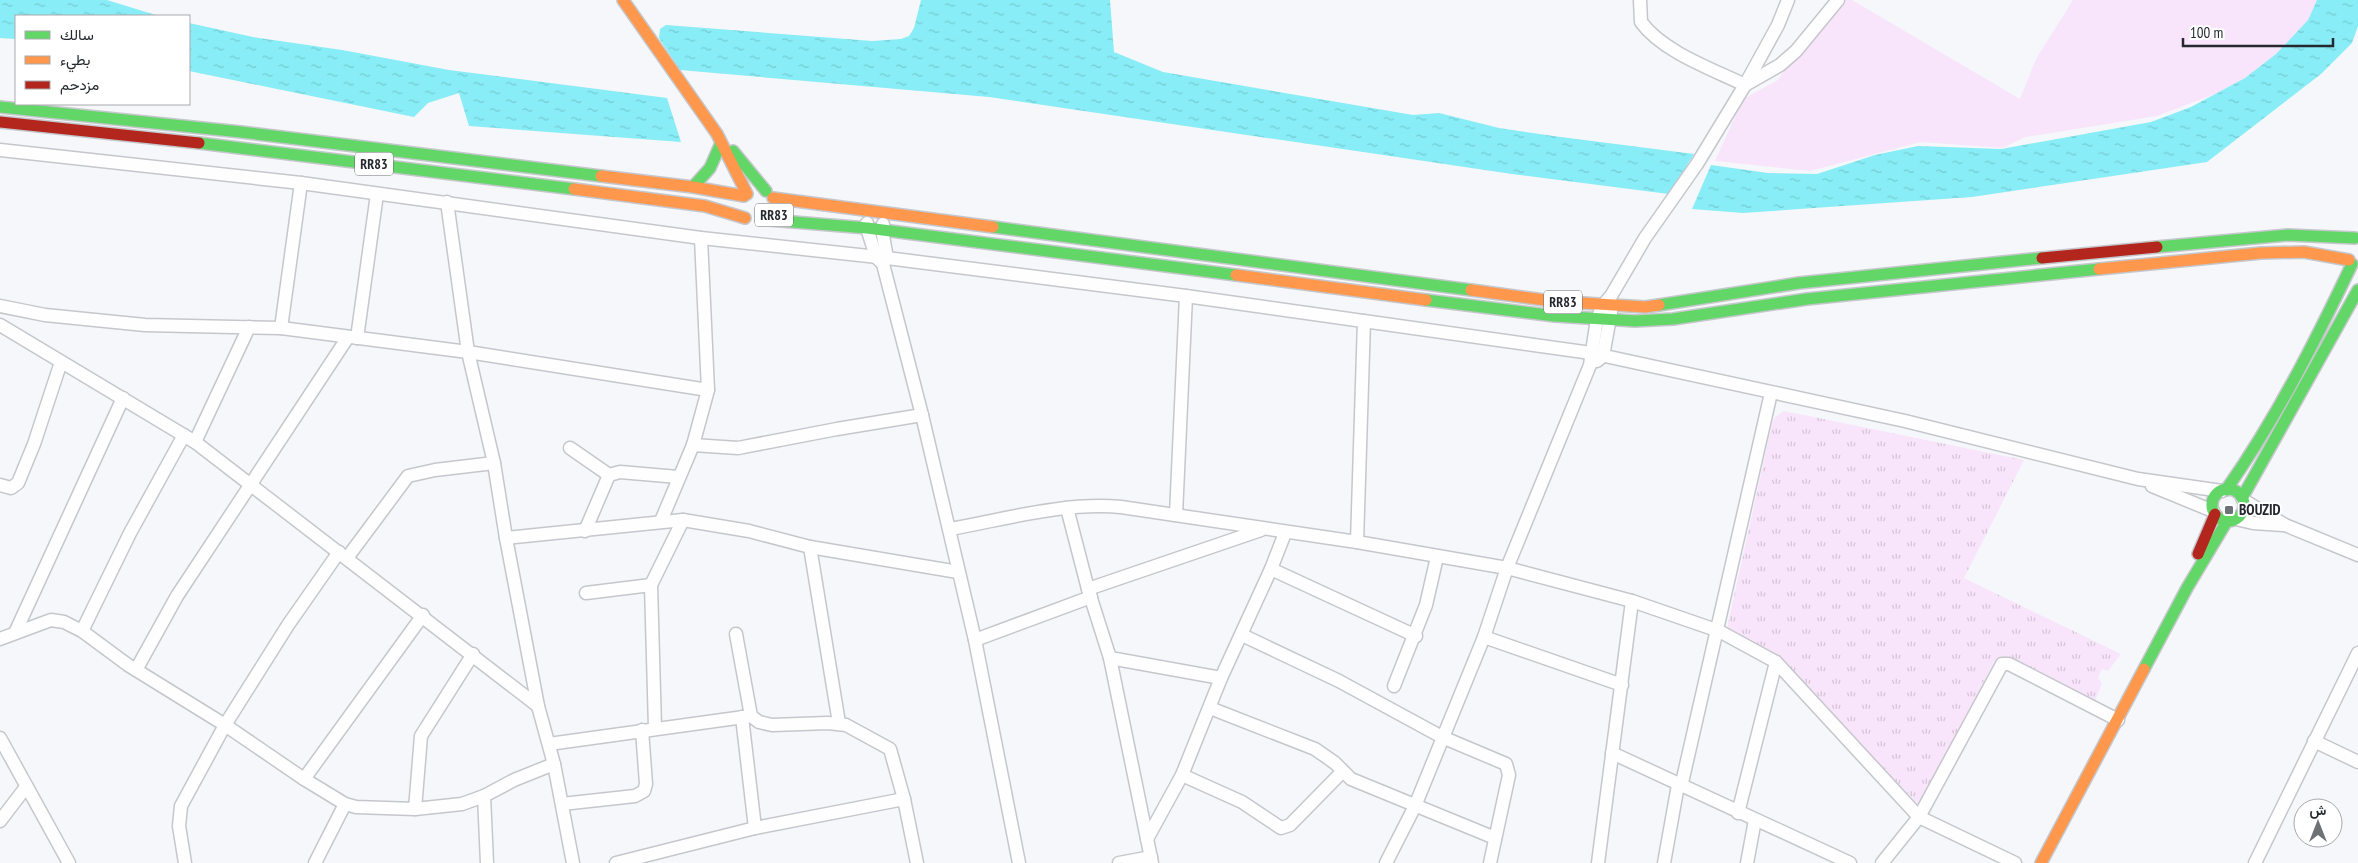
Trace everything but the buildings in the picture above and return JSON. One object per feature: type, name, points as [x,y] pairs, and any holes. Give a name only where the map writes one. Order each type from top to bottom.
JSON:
[{"type":"main road","points":[[623,0],[719,138],[745,195]]},
{"type":"main road","name":"RR83","points":[[0,107],[250,134],[745,195],[759,190],[769,195],[869,211],[1552,301],[1669,305],[1818,281],[2258,238],[2320,235],[2357,238]]},
{"type":"main road","name":"RR83","points":[[0,122],[239,147],[705,206],[745,218],[757,224],[769,220],[867,228],[1536,314],[1611,320],[1673,319],[1807,299],[2261,253],[2304,252],[2353,264]]},
{"type":"main road","points":[[692,187],[708,172],[719,138]]},
{"type":"main road","points":[[719,138],[725,140],[769,195]]},
{"type":"main road","name":"RR83","points":[[745,195],[740,206],[745,218]]},
{"type":"main road","name":"RR83","points":[[769,195],[775,210],[769,220]]},
{"type":"main road","points":[[2187,588],[2214,512],[2213,499],[2224,490],[2260,439],[2334,303],[2353,264],[2348,250],[2357,238]]},
{"type":"main road","points":[[2041,863],[2187,588],[2232,520],[2243,510],[2242,499],[2358,290]]},
{"type":"main road","points":[[2224,490],[2235,491],[2242,499]]},
{"type":"main road","points":[[2214,512],[2221,520],[2232,520]]},
{"type":"street","points":[[1640,0],[1641,22],[1656,39],[1745,85]]},
{"type":"street","points":[[1595,358],[1597,319],[1609,302],[1645,238],[1697,164],[1745,85],[1778,25],[1788,0]]},
{"type":"street","points":[[1745,85],[1780,65],[1796,51],[1838,0]]},
{"type":"street","points":[[0,150],[301,183],[701,238],[1186,296],[1364,322],[1595,358],[1915,423],[2138,480],[2224,490]]},
{"type":"street","points":[[281,328],[301,183]]},
{"type":"street","points":[[136,670],[177,596],[352,337],[377,194]]},
{"type":"street","points":[[447,202],[468,352],[494,463],[506,538],[538,706],[554,764],[573,863]]},
{"type":"street","points":[[869,211],[867,228],[882,260],[950,529],[958,572],[975,640],[1019,863]]},
{"type":"street","points":[[882,260],[884,213]]},
{"type":"street","points":[[661,521],[678,477],[693,446],[708,390],[701,238]]},
{"type":"street","points":[[1176,515],[1186,296]]},
{"type":"street","points":[[1386,863],[1415,806],[1484,637],[1507,568],[1611,320],[1609,302]]},
{"type":"street","points":[[0,306],[45,314],[117,322],[281,328],[468,352],[708,390]]},
{"type":"street","points":[[1356,542],[1364,322]]},
{"type":"street","points":[[0,325],[190,439],[423,615],[538,706]]},
{"type":"street","points":[[82,631],[130,533],[190,439],[249,328]]},
{"type":"street","points":[[0,485],[11,488],[18,483],[34,444],[61,362]]},
{"type":"street","points":[[1664,863],[1679,786],[1718,631],[1771,393]]},
{"type":"street","points":[[15,633],[122,398]]},
{"type":"street","points":[[693,446],[738,448],[922,415]]},
{"type":"street","points":[[570,448],[609,475],[620,472],[678,477]]},
{"type":"street","points":[[185,863],[179,833],[179,812],[225,725],[288,625],[408,476],[435,470],[494,463]]},
{"type":"street","points":[[585,530],[609,475]]},
{"type":"street","points":[[2138,480],[2214,512]]},
{"type":"street","points":[[2242,499],[2285,525],[2358,556]]},
{"type":"street","points":[[950,529],[1067,508],[1104,505],[1356,542],[1507,568],[1632,602],[1718,631],[1776,662],[1919,817],[2015,863]]},
{"type":"street","points":[[1067,508],[1110,658],[1152,860],[1119,863]]},
{"type":"street","points":[[506,538],[683,520],[749,531],[810,547],[958,572]]},
{"type":"street","points":[[562,804],[635,796],[644,791],[646,784],[648,729],[651,585],[683,520]]},
{"type":"street","points":[[2232,520],[2285,525]]},
{"type":"street","points":[[975,640],[1090,593],[1263,529]]},
{"type":"street","points":[[1147,838],[1182,775],[1221,678],[1271,570],[1285,533]]},
{"type":"street","points":[[810,547],[839,723]]},
{"type":"street","points":[[1394,686],[1416,636],[1429,596],[1437,557]]},
{"type":"street","points":[[1271,570],[1416,636]]},
{"type":"street","points":[[586,593],[651,585]]},
{"type":"street","points":[[1598,863],[1632,602]]},
{"type":"street","points":[[304,779],[423,615]]},
{"type":"street","points":[[0,639],[51,620],[60,621],[82,631],[136,670],[225,725],[304,779],[345,804],[364,809],[415,809],[462,804],[554,764]]},
{"type":"street","points":[[736,634],[747,716],[755,828]]},
{"type":"street","points":[[1242,635],[1339,681],[1442,737],[1503,762],[1508,766],[1509,775],[1490,863]]},
{"type":"street","points":[[1484,637],[1622,685]]},
{"type":"street","points":[[2254,863],[2358,652]]},
{"type":"street","points":[[415,809],[421,736],[473,654]]},
{"type":"street","points":[[1110,658],[1221,678]]},
{"type":"street","points":[[1738,813],[1776,662]]},
{"type":"street","points":[[1882,863],[1919,817],[2002,664],[2009,664],[2118,720]]},
{"type":"street","points":[[1210,708],[1315,749],[1335,763],[1342,772],[1362,784],[1494,838]]},
{"type":"street","points":[[549,744],[747,716],[759,722],[772,725],[839,723],[853,728],[890,749],[904,799],[917,863]]},
{"type":"street","points":[[0,738],[69,863]]},
{"type":"street","points":[[2314,741],[2358,762]]},
{"type":"street","points":[[1612,753],[1679,786],[1850,863]]},
{"type":"street","points":[[1182,775],[1242,802],[1281,828],[1290,825],[1342,772]]},
{"type":"street","points":[[0,821],[26,787]]},
{"type":"street","points":[[484,796],[487,863]]},
{"type":"street","points":[[616,863],[755,828],[904,799]]},
{"type":"street","points":[[315,863],[345,804]]},
{"type":"street","points":[[1747,863],[1755,820]]},
{"type":"street","points":[[665,850],[667,863]]},
{"type":"green space","points":[[1840,0],[1852,0],[2020,99],[2036,59],[2073,0],[2317,0],[2308,20],[2276,54],[2245,78],[2215,94],[2157,116],[2025,137],[2003,148],[1921,142],[1810,171],[1715,161],[1743,99],[1778,80],[1794,56]]},
{"type":"green space","points":[[1784,411],[2024,460],[1964,578],[2121,654],[2108,671],[2102,669],[2098,678],[2102,683],[2094,704],[2004,658],[1995,660],[1919,805],[1768,649],[1727,628],[1772,424],[1775,417]]},
{"type":"water","points":[[0,0],[107,0],[156,15],[15,15],[15,39],[0,38]]},
{"type":"water","points":[[921,0],[1110,0],[1114,52],[1163,72],[1413,115],[1439,113],[1499,128],[1694,154],[1669,194],[1512,174],[989,97],[680,70],[659,38],[660,29],[666,25],[872,41],[901,39],[909,36],[914,28]]},
{"type":"water","points":[[2317,0],[2358,0],[2358,26],[2352,43],[2321,74],[2207,162],[1972,197],[1743,213],[1692,209],[1711,165],[1768,173],[1817,174],[1875,155],[1918,146],[2001,149],[2151,122],[2191,107],[2245,78],[2276,54],[2308,20]]},
{"type":"water","points":[[190,23],[253,37],[342,50],[449,70],[667,98],[681,142],[469,126],[459,93],[428,103],[414,117],[190,71]]},
{"type":"traffic: fast","points":[[0,107],[241,132],[601,176]]},
{"type":"traffic: fast","points":[[199,143],[574,189]]},
{"type":"traffic: fast","points":[[693,187],[710,168],[721,143]]},
{"type":"traffic: fast","points":[[733,151],[766,191]]},
{"type":"traffic: fast","points":[[769,220],[867,228],[1236,275]]},
{"type":"traffic: fast","points":[[993,227],[1471,290]]},
{"type":"traffic: fast","points":[[2157,247],[2288,235],[2355,238]]},
{"type":"traffic: fast","points":[[1659,305],[1799,283],[2042,258]]},
{"type":"traffic: fast","points":[[2226,490],[2262,436],[2294,380],[2352,264]]},
{"type":"traffic: fast","points":[[1426,300],[1555,316],[1635,321],[1673,319],[1807,299],[2099,269]]},
{"type":"traffic: fast","points":[[2242,498],[2358,290]]},
{"type":"traffic: fast","points":[[2228,489],[2239,494],[2244,505],[2239,516],[2228,521],[2217,516],[2212,505],[2217,494],[2228,489]]},
{"type":"traffic: fast","points":[[2144,669],[2187,588],[2227,521]]},
{"type":"traffic: slow","points":[[623,0],[717,134],[747,194]]},
{"type":"traffic: slow","points":[[601,176],[693,187],[744,196]]},
{"type":"traffic: slow","points":[[574,189],[705,206],[745,218]]},
{"type":"traffic: slow","points":[[773,198],[993,227]]},
{"type":"traffic: slow","points":[[2099,269],[2261,253],[2304,252],[2349,260]]},
{"type":"traffic: slow","points":[[1236,275],[1426,300]]},
{"type":"traffic: slow","points":[[1471,290],[1552,301],[1645,307],[1659,305]]},
{"type":"traffic: slow","points":[[2041,863],[2144,669]]},
{"type":"traffic: jam","points":[[0,122],[199,143]]},
{"type":"traffic: jam","points":[[2042,258],[2157,247]]},
{"type":"traffic: jam","points":[[2198,554],[2215,514]]},
{"type":"place","name":"BOUZID","points":[[2229,510]]}]
